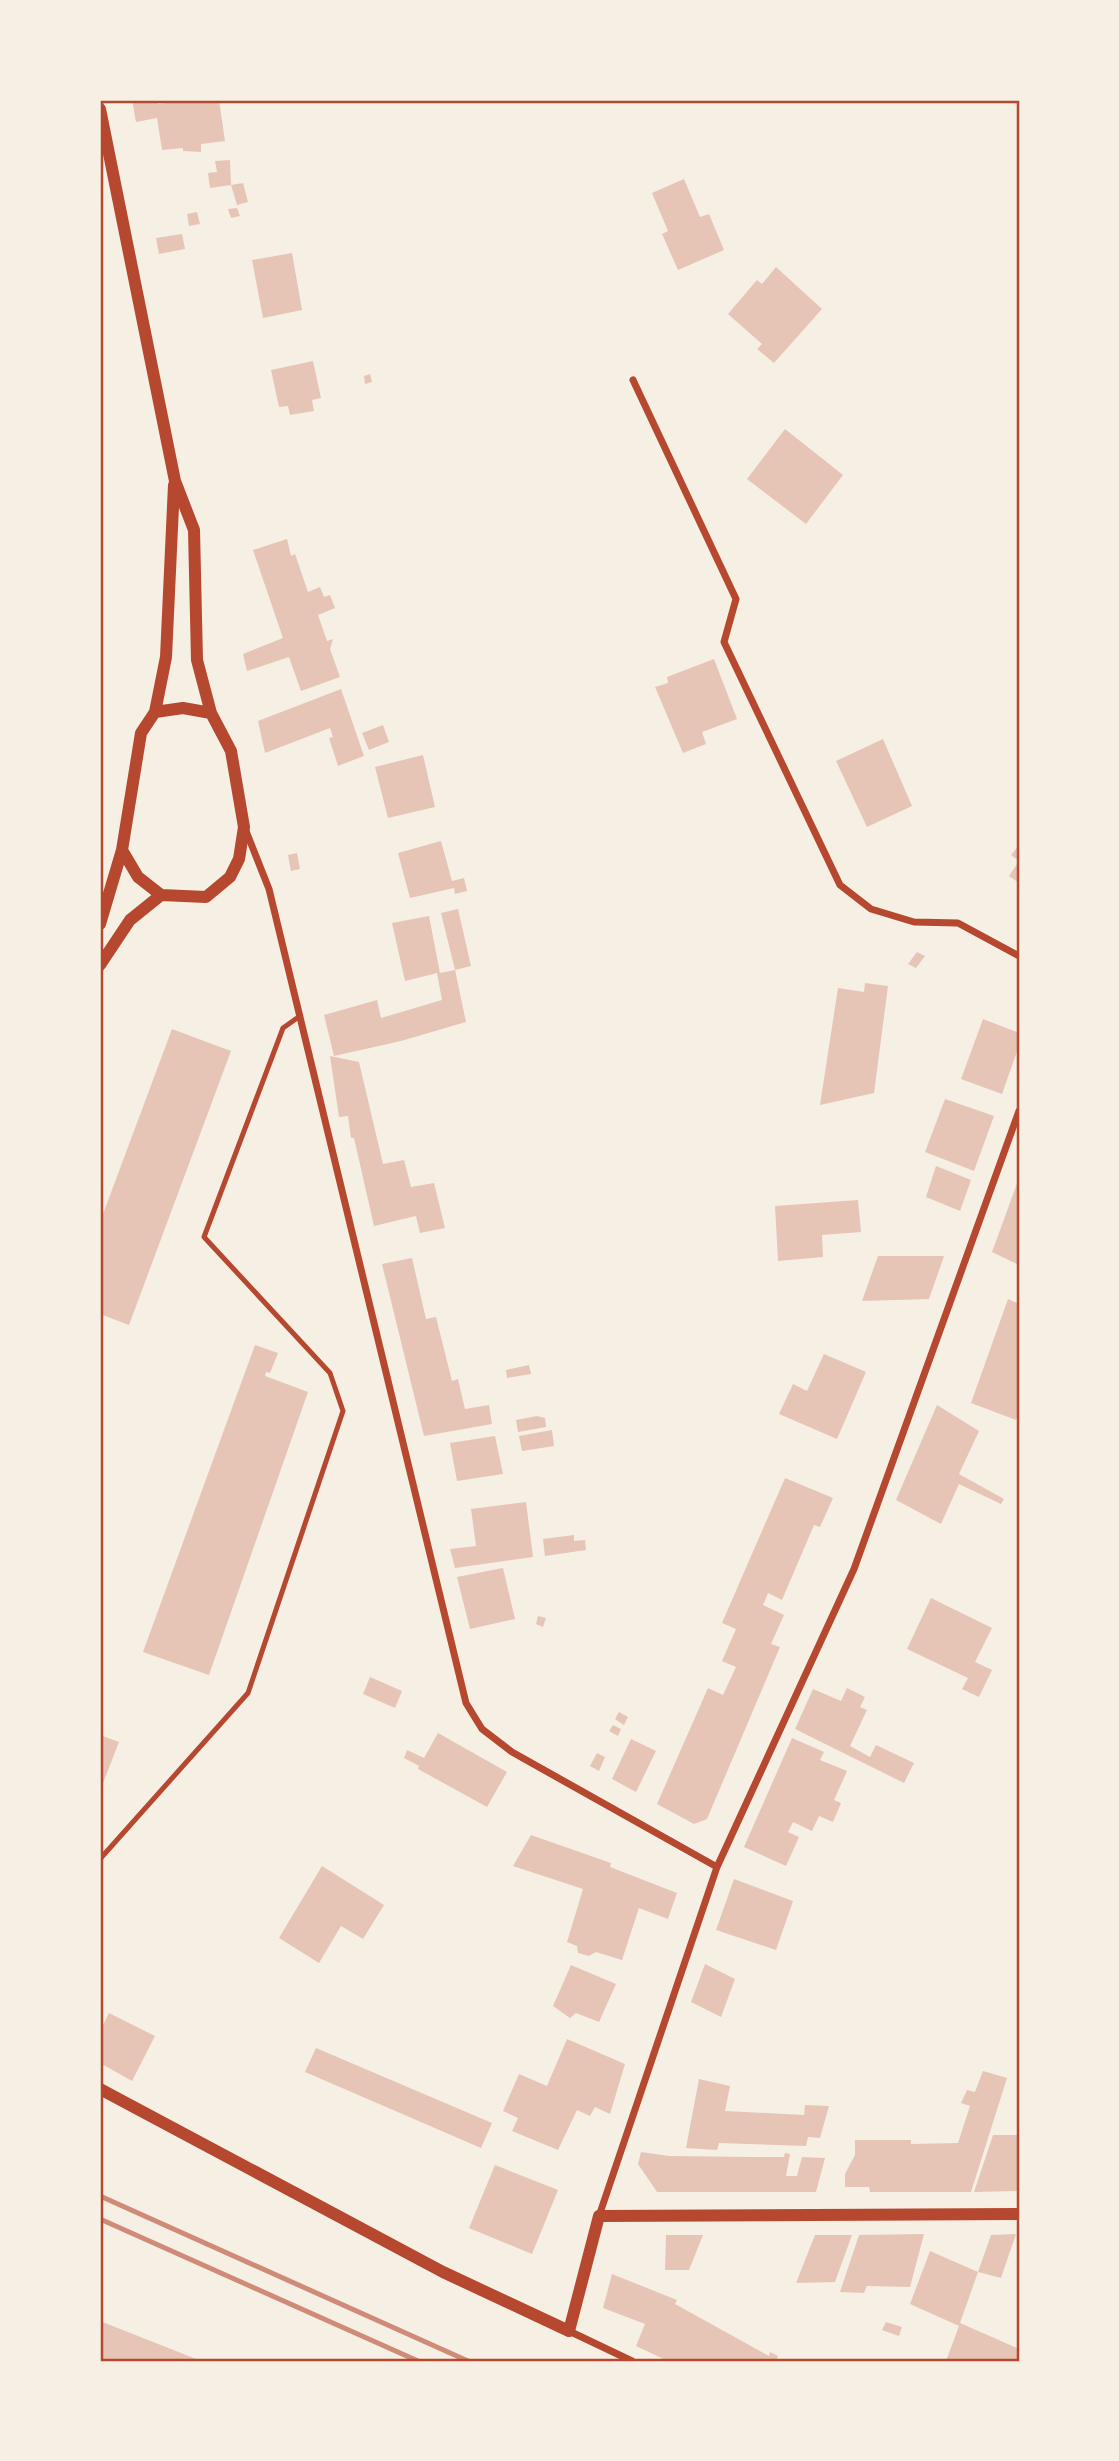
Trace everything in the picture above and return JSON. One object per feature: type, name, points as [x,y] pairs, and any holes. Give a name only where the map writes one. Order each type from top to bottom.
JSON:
[{"type":"street","points":[[100,110],[174,481],[194,530],[197,660],[212,713],[231,751],[244,827],[269,889],[466,1703],[482,1729],[512,1752],[717,1867]]},
{"type":"street","points":[[633,380],[736,599],[724,642],[840,885],[871,909],[914,922],[958,923],[1019,956]]},
{"type":"street","points":[[100,924],[122,850],[141,733],[155,712],[166,657],[174,481]]},
{"type":"street","points":[[155,712],[183,708],[212,713]]},
{"type":"street","points":[[122,850],[138,877],[161,895],[206,897],[230,877],[235,868],[244,827]]},
{"type":"street","points":[[100,965],[130,920],[161,895]]},
{"type":"street","points":[[569,2331],[599,2216],[717,1867],[854,1569],[1019,1111]]},
{"type":"street","points":[[100,2089],[443,2272],[632,2361]]},
{"type":"street","points":[[599,2216],[1019,2214]]},
{"type":"lane","points":[[100,1859],[248,1693],[343,1411],[330,1373],[204,1237],[283,1028],[300,1016]]},
{"type":"building","points":[[132,100],[157,100],[158,104],[219,100],[225,141],[201,144],[201,152],[183,151],[183,148],[162,150],[157,118],[136,122]]},
{"type":"building","points":[[230,160],[231,185],[210,188],[208,173],[217,172],[215,161]]},
{"type":"building","points":[[684,179],[700,217],[709,214],[724,250],[678,270],[662,234],[668,231],[652,193]]},
{"type":"building","points":[[243,183],[248,202],[237,205],[231,185]]},
{"type":"building","points":[[237,208],[240,216],[231,218],[228,209]]},
{"type":"building","points":[[197,212],[200,224],[189,226],[187,214]]},
{"type":"building","points":[[182,234],[185,249],[159,254],[156,238]]},
{"type":"building","points":[[292,253],[302,310],[263,318],[252,260]]},
{"type":"building","points":[[776,267],[822,309],[774,363],[757,349],[762,344],[728,314],[757,280],[762,284]]},
{"type":"building","points":[[313,361],[321,398],[312,400],[314,411],[290,415],[288,406],[279,407],[271,370]]},
{"type":"building","points":[[370,374],[372,382],[365,384],[364,376]]},
{"type":"building","points":[[785,429],[843,475],[806,524],[747,479]]},
{"type":"building","points":[[287,539],[291,556],[295,554],[308,592],[320,587],[324,597],[330,595],[335,608],[318,615],[327,641],[333,639],[330,649],[340,677],[301,691],[289,657],[247,671],[243,654],[283,638],[253,550]]},
{"type":"building","points":[[714,659],[737,719],[702,732],[706,744],[683,753],[655,687],[668,683],[667,677]]},
{"type":"building","points":[[341,689],[364,756],[338,766],[329,738],[333,737],[330,728],[265,753],[258,721]]},
{"type":"building","points":[[383,725],[389,742],[369,750],[362,733]]},
{"type":"building","points":[[883,739],[912,806],[867,827],[836,761]]},
{"type":"building","points":[[423,755],[435,807],[388,818],[375,767]]},
{"type":"building","points":[[441,841],[452,881],[464,878],[467,891],[455,894],[454,888],[410,898],[398,853]]},
{"type":"building","points":[[1019,845],[1019,861],[1011,855]]},
{"type":"building","points":[[297,853],[300,869],[291,871],[288,855]]},
{"type":"building","points":[[1019,861],[1019,883],[1009,876]]},
{"type":"building","points":[[458,909],[471,966],[455,970],[441,913]]},
{"type":"building","points":[[429,916],[440,973],[455,970],[466,1022],[401,1041],[334,1056],[324,1015],[377,1000],[381,1018],[442,1000],[437,973],[405,981],[392,923]]},
{"type":"building","points":[[917,952],[925,956],[916,968],[908,964]]},
{"type":"building","points":[[865,983],[888,986],[874,1093],[820,1105],[838,988],[864,992]]},
{"type":"building","points":[[983,1019],[1019,1033],[1019,1046],[1002,1094],[961,1079]]},
{"type":"building","points":[[172,1029],[231,1051],[129,1325],[100,1314],[100,1222]]},
{"type":"building","points":[[330,1056],[359,1062],[383,1164],[404,1160],[411,1187],[434,1183],[445,1228],[420,1233],[416,1216],[374,1226],[354,1138],[351,1138],[348,1116],[339,1117]]},
{"type":"building","points":[[945,1099],[994,1116],[974,1171],[925,1152]]},
{"type":"building","points":[[936,1166],[971,1180],[960,1211],[926,1197]]},
{"type":"building","points":[[1019,1178],[1019,1265],[992,1252]]},
{"type":"building","points":[[858,1200],[861,1232],[822,1235],[823,1257],[778,1261],[775,1206]]},
{"type":"building","points":[[878,1256],[944,1256],[929,1299],[862,1301]]},
{"type":"building","points":[[412,1258],[426,1319],[436,1317],[452,1381],[458,1379],[465,1409],[489,1405],[492,1424],[424,1436],[382,1264]]},
{"type":"building","points":[[1008,1299],[1019,1304],[1019,1412],[1016,1420],[971,1403]]},
{"type":"building","points":[[255,1345],[278,1353],[270,1373],[266,1372],[265,1376],[308,1392],[209,1675],[143,1652]]},
{"type":"building","points":[[824,1354],[866,1372],[837,1439],[779,1414],[793,1384],[807,1391]]},
{"type":"building","points":[[529,1365],[531,1374],[507,1378],[506,1370]]},
{"type":"building","points":[[937,1405],[979,1431],[959,1474],[1004,1499],[1001,1504],[959,1484],[941,1524],[896,1500]]},
{"type":"building","points":[[537,1416],[545,1418],[546,1427],[518,1432],[516,1420]]},
{"type":"building","points":[[552,1430],[554,1446],[522,1451],[519,1436]]},
{"type":"building","points":[[495,1436],[503,1474],[457,1481],[450,1443]]},
{"type":"building","points":[[785,1478],[833,1498],[820,1527],[814,1525],[782,1600],[768,1593],[763,1605],[784,1615],[771,1644],[780,1647],[707,1819],[694,1824],[657,1804],[708,1688],[723,1695],[736,1667],[722,1661],[736,1629],[722,1623]]},
{"type":"building","points":[[526,1502],[533,1557],[455,1568],[450,1549],[476,1546],[471,1509]]},
{"type":"building","points":[[574,1535],[574,1541],[585,1540],[586,1550],[545,1556],[543,1539]]},
{"type":"building","points":[[503,1568],[515,1619],[470,1629],[457,1577]]},
{"type":"building","points":[[931,1598],[992,1628],[975,1662],[992,1670],[979,1697],[962,1689],[968,1678],[907,1649]]},
{"type":"building","points":[[538,1616],[546,1618],[543,1627],[536,1624]]},
{"type":"building","points":[[370,1677],[402,1691],[395,1708],[363,1694]]},
{"type":"building","points":[[847,1688],[865,1697],[860,1707],[867,1710],[850,1746],[870,1757],[876,1745],[914,1763],[904,1783],[795,1729],[813,1689],[841,1701]]},
{"type":"building","points":[[619,1712],[628,1717],[624,1725],[615,1719]]},
{"type":"building","points":[[613,1725],[621,1729],[618,1736],[609,1731]]},
{"type":"building","points":[[438,1733],[507,1772],[487,1807],[418,1769],[419,1766],[404,1758],[407,1750],[424,1758]]},
{"type":"building","points":[[100,1735],[119,1742],[100,1791]]},
{"type":"building","points":[[792,1738],[824,1752],[820,1760],[847,1771],[834,1800],[841,1803],[833,1822],[819,1816],[812,1831],[793,1822],[788,1832],[799,1837],[786,1866],[744,1847]]},
{"type":"building","points":[[631,1739],[656,1751],[636,1792],[612,1779]]},
{"type":"building","points":[[597,1753],[605,1757],[599,1771],[590,1766]]},
{"type":"building","points":[[531,1835],[611,1863],[610,1867],[677,1893],[668,1919],[639,1908],[622,1960],[596,1952],[589,1956],[578,1953],[577,1946],[567,1942],[583,1889],[513,1866]]},
{"type":"building","points":[[322,1866],[384,1905],[363,1939],[341,1926],[319,1963],[279,1938]]},
{"type":"building","points":[[734,1879],[793,1901],[776,1950],[716,1930]]},
{"type":"building","points":[[705,1964],[735,1979],[721,2017],[691,2002]]},
{"type":"building","points":[[571,1965],[616,1984],[599,2022],[576,2013],[570,2018],[553,2006]]},
{"type":"building","points":[[109,2013],[155,2036],[132,2081],[100,2063],[100,2031]]},
{"type":"building","points":[[567,2039],[625,2064],[610,2114],[595,2107],[590,2116],[577,2110],[558,2150],[512,2131],[518,2118],[503,2111],[519,2074],[547,2086]]},
{"type":"building","points":[[316,2048],[492,2123],[481,2148],[305,2072]]},
{"type":"building","points":[[983,2071],[1007,2078],[971,2192],[870,2192],[869,2187],[845,2187],[845,2174],[855,2155],[855,2140],[911,2140],[911,2144],[958,2143],[970,2106],[961,2103],[967,2090],[975,2092]]},
{"type":"building","points":[[699,2079],[730,2086],[725,2111],[804,2115],[805,2105],[829,2106],[820,2138],[808,2137],[806,2146],[719,2143],[717,2150],[686,2148]]},
{"type":"building","points":[[993,2135],[1019,2135],[1019,2191],[974,2192]]},
{"type":"building","points":[[641,2152],[669,2156],[752,2157],[784,2157],[785,2153],[790,2154],[786,2176],[797,2176],[802,2157],[825,2158],[816,2192],[657,2192],[638,2164]]},
{"type":"building","points":[[495,2165],[558,2190],[532,2254],[469,2228]]},
{"type":"building","points":[[924,2234],[910,2287],[867,2286],[864,2293],[840,2292],[859,2235]]},
{"type":"building","points":[[1016,2234],[1001,2278],[978,2272],[991,2235]]},
{"type":"building","points":[[666,2235],[703,2235],[689,2270],[665,2270]]},
{"type":"building","points":[[815,2235],[852,2235],[835,2282],[796,2283]]},
{"type":"building","points":[[930,2251],[978,2272],[960,2323],[1019,2349],[1019,2361],[946,2361],[959,2326],[910,2304]]},
{"type":"building","points":[[612,2274],[677,2300],[675,2304],[769,2356],[770,2352],[778,2356],[776,2361],[668,2361],[636,2346],[645,2324],[603,2308]]},
{"type":"building","points":[[100,2321],[201,2361],[109,2361],[100,2358]]},
{"type":"building","points":[[886,2322],[902,2327],[899,2336],[882,2330]]},
{"type":"railway","points":[[100,2196],[468,2361]]},
{"type":"railway","points":[[100,2219],[418,2361]]}]
